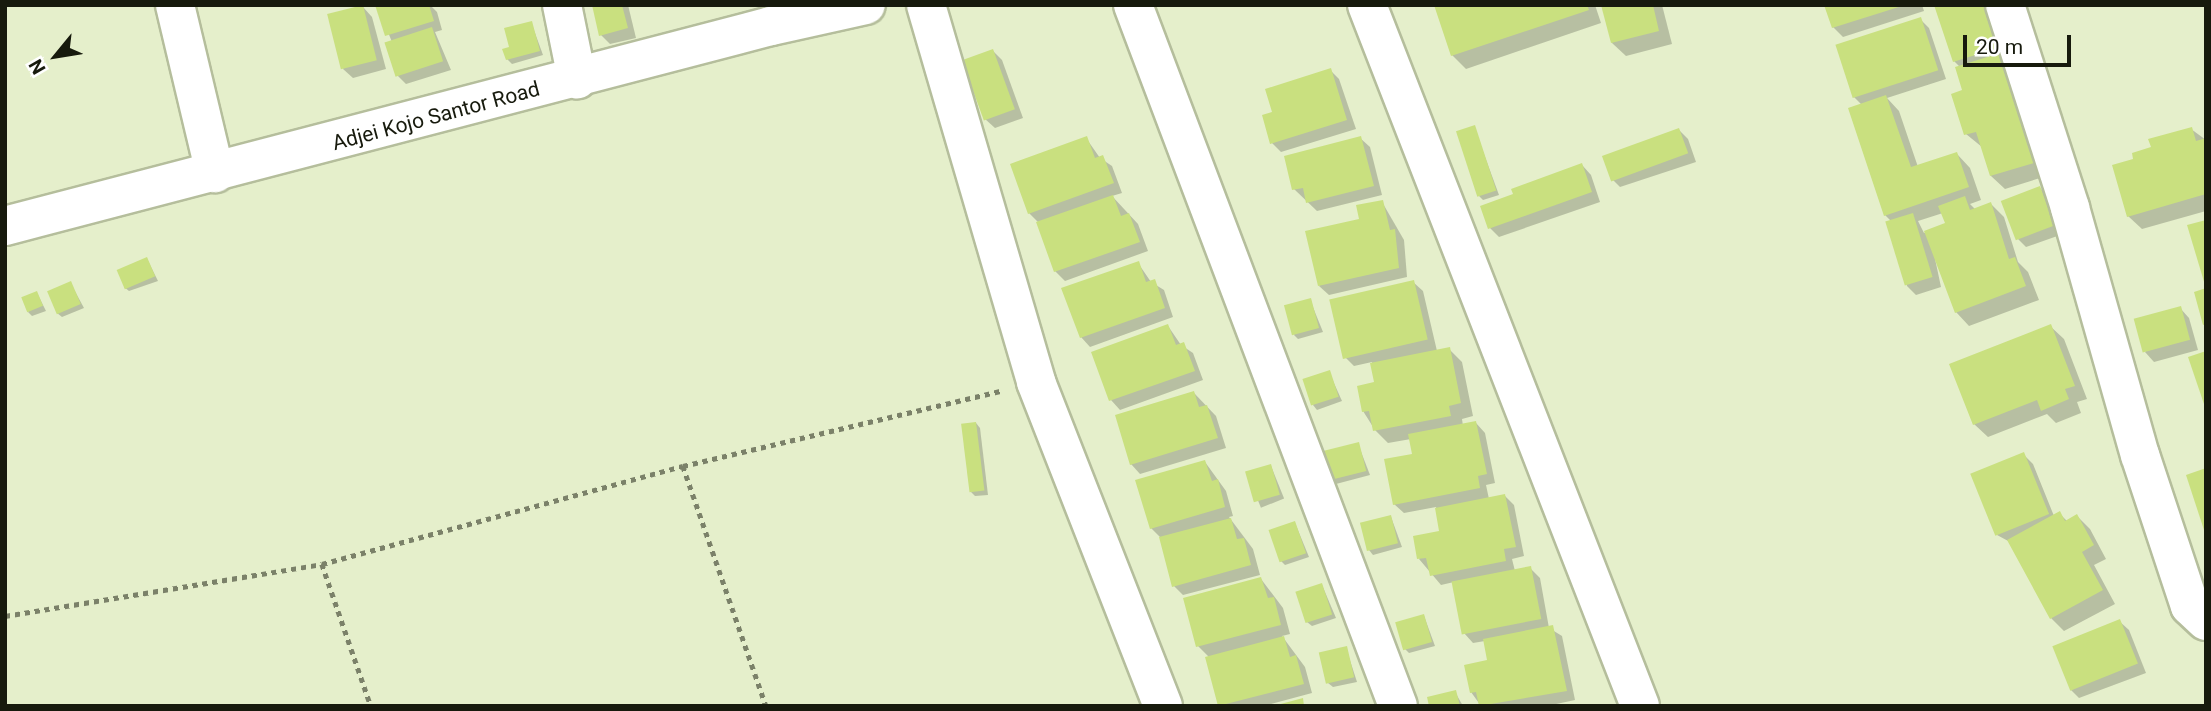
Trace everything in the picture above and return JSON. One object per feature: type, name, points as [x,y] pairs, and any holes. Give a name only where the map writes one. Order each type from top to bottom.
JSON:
[{"type":"street","points":[[175,5],[215,173]]},
{"type":"street","points":[[562,5],[577,79]]},
{"type":"street","name":"Adjei Kojo Santor Road","points":[[5,226],[577,79],[768,16],[866,5]]},
{"type":"street","points":[[926,5],[1035,382],[1163,706]]},
{"type":"street","points":[[1133,5],[1398,706]]},
{"type":"street","points":[[1367,5],[1640,706]]},
{"type":"street","points":[[2005,5],[2070,208],[2140,455],[2190,606],[2206,621]]},
{"type":"path","points":[[5,615],[323,564],[683,466],[1035,382]]},
{"type":"path","points":[[683,466],[766,706]]},
{"type":"path","points":[[323,564],[371,706]]},
{"type":"building","points":[[363,5],[377,60],[341,69],[327,14]]},
{"type":"building","points":[[375,5],[429,5],[434,21],[385,36]]},
{"type":"building","points":[[592,5],[622,5],[628,28],[599,36]]},
{"type":"building","points":[[1434,5],[1587,5],[1589,10],[1451,56]]},
{"type":"building","points":[[1601,5],[1653,5],[1659,31],[1611,43]]},
{"type":"building","points":[[1824,5],[1901,5],[1902,6],[1832,28]]},
{"type":"building","points":[[1934,5],[1991,5],[2004,46],[1953,62]]},
{"type":"building","points":[[1921,17],[1938,70],[1853,98],[1835,45]]},
{"type":"building","points":[[532,21],[540,51],[506,60],[502,49],[509,47],[504,28]]},
{"type":"building","points":[[432,27],[443,61],[396,77],[384,42]]},
{"type":"building","points":[[993,49],[1015,109],[984,120],[962,60]]},
{"type":"building","points":[[2010,50],[2044,160],[1990,176],[1976,132],[1964,135],[1951,94],[1962,90],[1955,67]]},
{"type":"building","points":[[1331,68],[1347,120],[1270,144],[1262,115],[1272,112],[1265,89]]},
{"type":"building","points":[[1886,95],[1911,167],[1957,152],[1969,187],[1884,216],[1848,108]]},
{"type":"building","points":[[1475,125],[1496,191],[1477,197],[1456,131]]},
{"type":"building","points":[[2192,127],[2196,141],[2206,138],[2206,194],[2127,217],[2112,165],[2133,159],[2132,153],[2151,147],[2148,139]]},
{"type":"building","points":[[1679,128],[1688,153],[1611,181],[1602,156]]},
{"type":"building","points":[[1087,136],[1095,158],[1103,155],[1114,183],[1028,214],[1010,164]]},
{"type":"building","points":[[1361,136],[1374,186],[1306,203],[1303,188],[1292,190],[1284,156]]},
{"type":"building","points":[[1582,163],[1592,192],[1488,229],[1480,206],[1513,194],[1511,189]]},
{"type":"building","points":[[2040,186],[2055,225],[2016,240],[2001,201]]},
{"type":"building","points":[[1113,195],[1121,216],[1129,213],[1140,242],[1054,272],[1036,222]]},
{"type":"building","points":[[1965,196],[1970,210],[1991,202],[2009,259],[2015,257],[2026,286],[1955,313],[1924,231],[1945,223],[1938,206]]},
{"type":"building","points":[[1383,200],[1390,230],[1395,229],[1399,268],[1318,286],[1305,231],[1359,219],[1356,205]]},
{"type":"building","points":[[1913,213],[1933,277],[1905,286],[1885,221]]},
{"type":"building","points":[[2206,220],[2206,285],[2205,285],[2187,225]]},
{"type":"building","points":[[147,257],[155,276],[125,289],[117,270]]},
{"type":"building","points":[[1139,261],[1146,282],[1155,279],[1165,308],[1080,338],[1061,288]]},
{"type":"building","points":[[1414,280],[1428,339],[1343,359],[1329,300]]},
{"type":"building","points":[[71,281],[81,304],[57,314],[47,291]]},
{"type":"building","points":[[2206,288],[2206,324],[2203,325],[2194,292]]},
{"type":"building","points":[[37,291],[43,306],[27,312],[21,297]]},
{"type":"building","points":[[1311,298],[1319,328],[1292,335],[1284,305]]},
{"type":"building","points":[[2181,306],[2190,340],[2143,352],[2134,319]]},
{"type":"building","points":[[1168,324],[1176,345],[1184,342],[1195,371],[1109,401],[1091,352]]},
{"type":"building","points":[[2051,324],[2075,386],[2065,389],[2069,399],[2041,411],[2037,400],[1973,425],[1949,364]]},
{"type":"building","points":[[1450,347],[1461,403],[1449,406],[1451,416],[1373,431],[1369,411],[1362,412],[1357,386],[1374,382],[1370,363]]},
{"type":"building","points":[[2206,351],[2206,407],[2205,407],[2188,357]]},
{"type":"building","points":[[1330,370],[1339,397],[1311,406],[1302,379]]},
{"type":"building","points":[[1194,391],[1199,407],[1207,405],[1218,438],[1130,465],[1115,415]]},
{"type":"building","points":[[1476,421],[1487,474],[1478,476],[1480,488],[1393,505],[1384,459],[1412,454],[1408,434]]},
{"type":"building","points":[[976,422],[984,490],[970,492],[961,424]]},
{"type":"building","points":[[1359,442],[1366,471],[1330,480],[1323,451]]},
{"type":"building","points":[[2024,452],[2049,514],[1995,536],[1970,474]]},
{"type":"building","points":[[1205,460],[1212,481],[1218,479],[1225,507],[1150,529],[1135,480]]},
{"type":"building","points":[[1271,464],[1280,495],[1254,502],[1245,471]]},
{"type":"building","points":[[2206,468],[2206,533],[2205,533],[2186,475]]},
{"type":"building","points":[[1505,494],[1516,547],[1504,549],[1506,561],[1430,576],[1426,558],[1417,559],[1413,536],[1439,531],[1435,508]]},
{"type":"building","points":[[2060,511],[2065,521],[2077,514],[2094,545],[2082,552],[2103,590],[2050,619],[2007,540]]},
{"type":"building","points":[[1391,515],[1398,543],[1367,551],[1360,523]]},
{"type":"building","points":[[1231,518],[1237,539],[1244,538],[1251,565],[1172,587],[1159,537]]},
{"type":"building","points":[[1295,521],[1306,553],[1280,562],[1269,530]]},
{"type":"building","points":[[1531,566],[1541,619],[1462,634],[1451,581]]},
{"type":"building","points":[[1261,577],[1268,598],[1274,597],[1281,625],[1196,647],[1183,598]]},
{"type":"building","points":[[1322,583],[1332,614],[1306,623],[1295,592]]},
{"type":"building","points":[[1424,614],[1432,642],[1403,650],[1395,622]]},
{"type":"building","points":[[2120,619],[2138,664],[2070,691],[2052,646]]},
{"type":"building","points":[[1553,625],[1567,691],[1479,706],[1476,692],[1470,693],[1464,665],[1487,660],[1483,639]]},
{"type":"building","points":[[1284,636],[1290,657],[1296,655],[1304,684],[1218,706],[1205,657]]},
{"type":"building","points":[[1347,646],[1354,677],[1326,684],[1319,653]]},
{"type":"building","points":[[1456,690],[1460,706],[1429,706],[1427,697]]},
{"type":"building","points":[[1303,698],[1304,706],[1277,705]]}]
